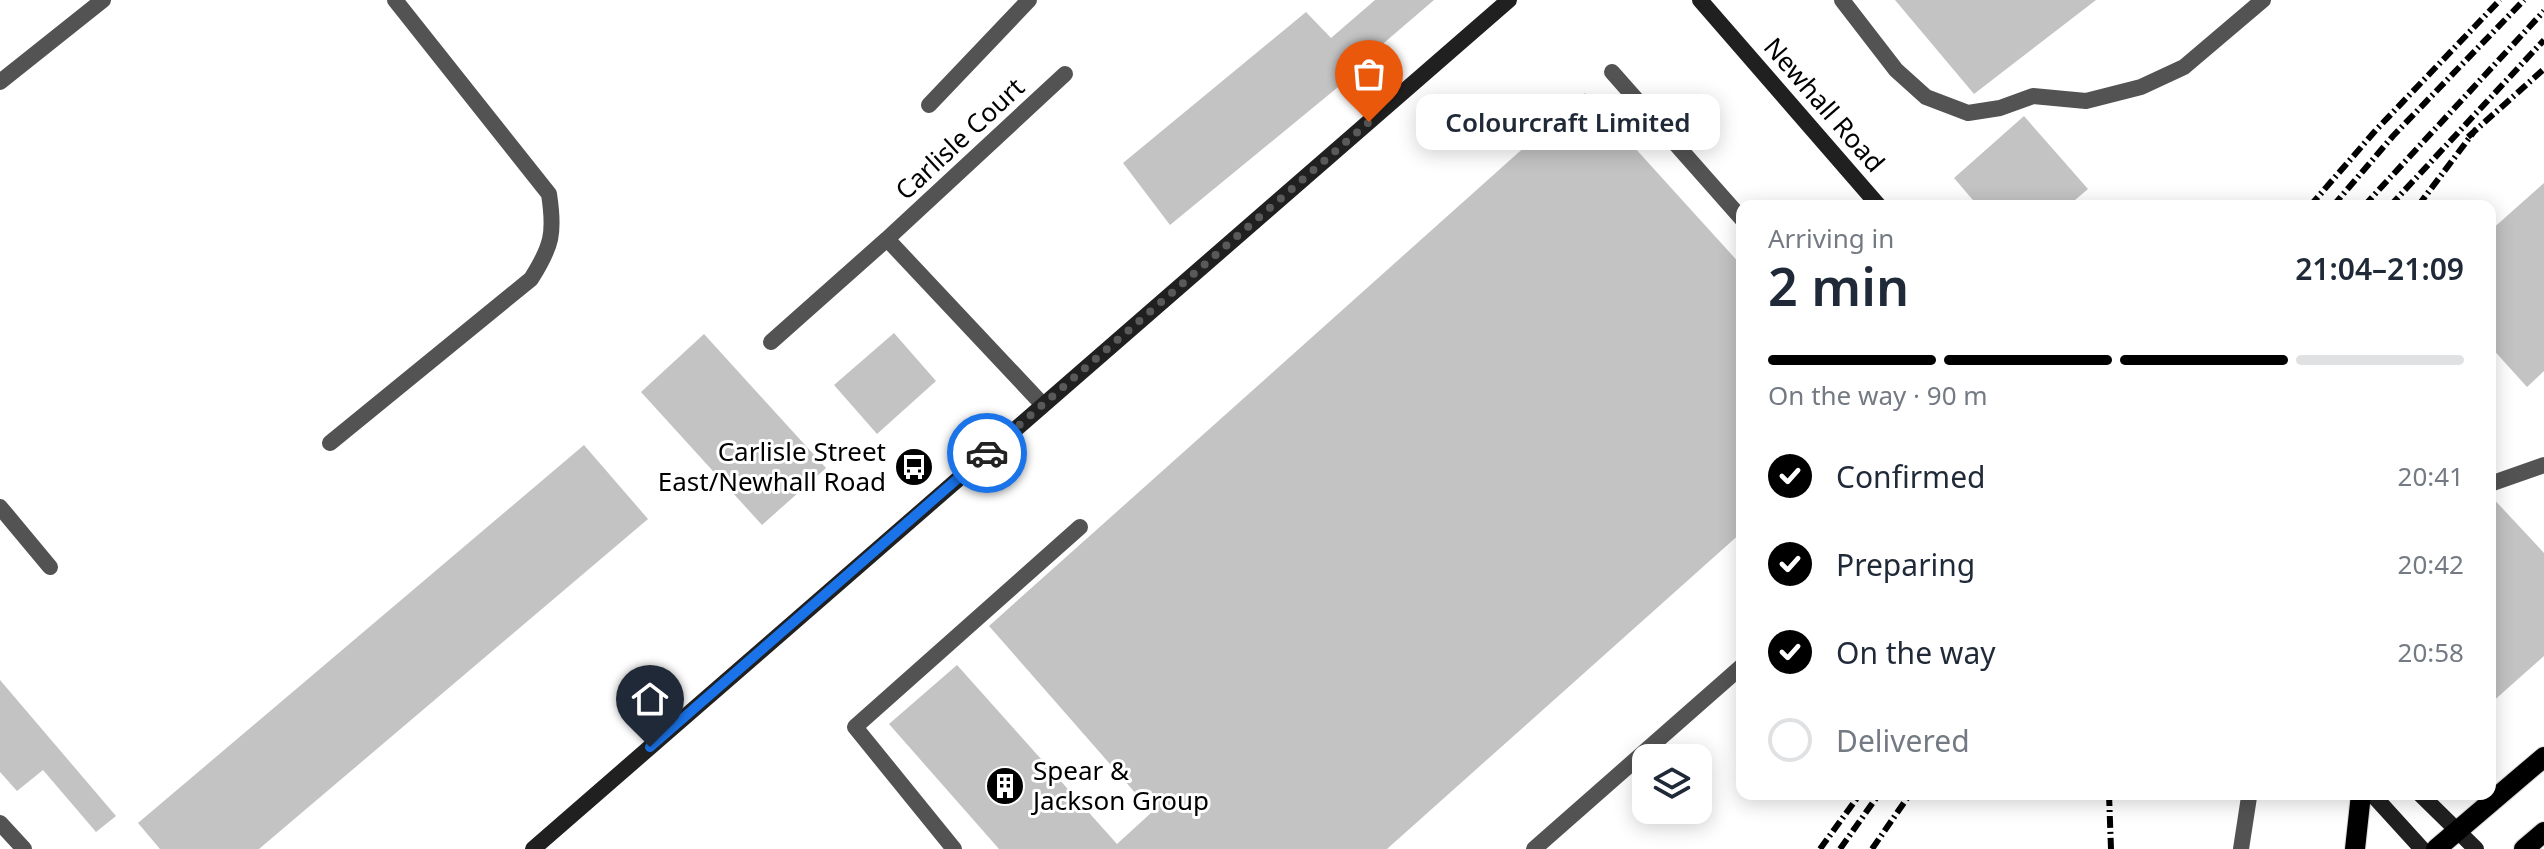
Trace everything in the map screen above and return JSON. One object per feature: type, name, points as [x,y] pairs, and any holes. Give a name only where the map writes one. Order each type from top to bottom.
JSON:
[{"type":"main road","points":[[533,849],[1509,0]]},
{"type":"main road","name":"Newhall Road","points":[[1700,0],[1874,200]]},
{"type":"main road","points":[[2496,799],[2544,757]]},
{"type":"main road","points":[[2355,849],[2360,800]]},
{"type":"main road","points":[[2377,800],[2422,849]]},
{"type":"main road","points":[[2426,800],[2476,849]]},
{"type":"main road","points":[[2436,849],[2495,800]]},
{"type":"main road","points":[[2524,849],[2544,832]]},
{"type":"street","points":[[0,82],[103,0]]},
{"type":"street","points":[[330,443],[531,279],[548,253],[552,231],[549,194],[395,0]]},
{"type":"street","points":[[929,105],[1029,0]]},
{"type":"street","points":[[1842,0],[1896,70],[1926,97],[1968,113],[2000,108],[2033,96],[2086,101],[2141,87],[2184,67],[2263,0]]},
{"type":"street","points":[[1612,72],[1736,212]]},
{"type":"street","name":"Carlisle Court","points":[[771,342],[1065,74]]},
{"type":"street","points":[[887,239],[1043,405]]},
{"type":"street","points":[[2496,482],[2544,465]]},
{"type":"street","points":[[0,507],[50,567]]},
{"type":"street","points":[[954,849],[855,727],[1080,527]]},
{"type":"street","points":[[1534,849],[1736,671]]},
{"type":"street","points":[[2241,849],[2249,800]]},
{"type":"street","points":[[0,823],[24,849]]},
{"type":"building","points":[[1375,0],[1434,0],[1357,66],[1360,69],[1170,225],[1123,163],[1306,12],[1331,38]]},
{"type":"building","points":[[1895,0],[2096,0],[1974,94]]},
{"type":"building","points":[[1585,93],[1736,259],[1736,537],[1387,849],[999,849],[889,724],[957,665],[1117,844],[1152,812],[989,626]]},
{"type":"building","points":[[2024,116],[2088,189],[2075,200],[1973,200],[1954,178]]},
{"type":"building","points":[[2544,183],[2544,371],[2527,387],[2496,353],[2496,226]]},
{"type":"building","points":[[894,333],[936,381],[877,434],[834,385]]},
{"type":"building","points":[[704,334],[826,468],[762,525],[641,392]]},
{"type":"building","points":[[584,445],[648,519],[259,849],[160,849],[138,823]]},
{"type":"building","points":[[2496,501],[2544,553],[2544,656],[2496,699]]},
{"type":"building","points":[[0,680],[116,816],[96,832],[43,770],[17,791],[0,772]]},
{"type":"railway","points":[[2315,200],[2376,130],[2500,0]]},
{"type":"railway","points":[[2338,200],[2393,136],[2524,0]]},
{"type":"railway","points":[[2370,200],[2544,11]]},
{"type":"railway","points":[[2396,200],[2544,40]]},
{"type":"railway","points":[[2468,137],[2544,69]]},
{"type":"railway","points":[[2423,200],[2476,129]]},
{"type":"railway","points":[[1820,849],[1856,800]]},
{"type":"railway","points":[[1840,849],[1875,800]]},
{"type":"railway","points":[[1872,849],[1906,800]]},
{"type":"railway","points":[[2109,800],[2111,849]]},
{"type":"way so far","points":[[987,453],[1369,122]]},
{"type":"place","name":"Colourcraft Limited","points":[[1369,122]]},
{"type":"place","name":"Carlisle Street East/Newhall Road","points":[[914,467]]},
{"type":"place","name":"Spear & Jackson Group","points":[[1005,786]]},
{"type":"route","points":[[650,747],[987,453]]}]
